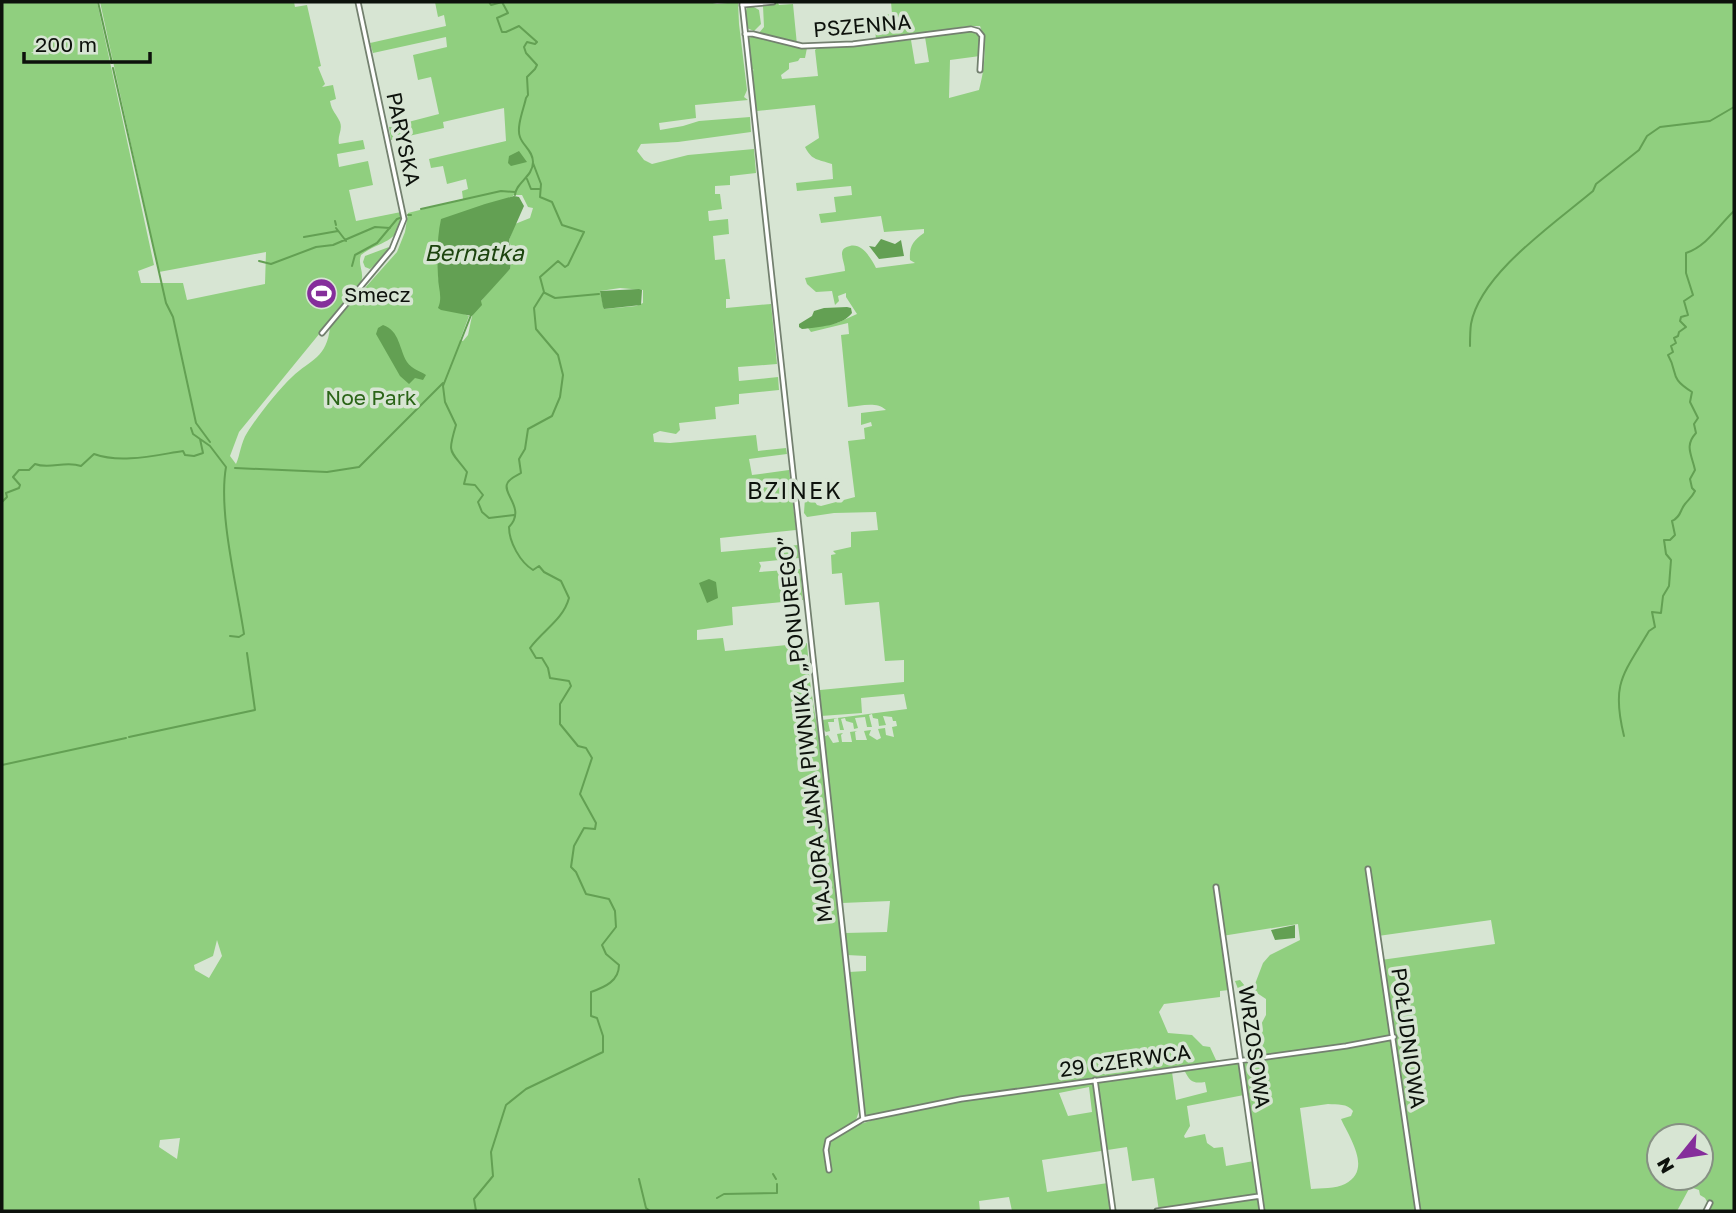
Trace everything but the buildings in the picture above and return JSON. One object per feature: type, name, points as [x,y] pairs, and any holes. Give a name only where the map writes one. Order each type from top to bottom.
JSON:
[{"type":"street","name":"PARYSKA","points":[[322,333],[397,241],[404,215],[358,2]]},
{"type":"street","points":[[742,3],[773,2]]},
{"type":"street","name":"MAJORA JANA PIWNIKA „PONUREGO”","points":[[742,3],[863,1119]]},
{"type":"street","name":"PSZENNA","points":[[745,34],[802,46],[853,44],[971,29],[980,34],[982,40],[980,70]]},
{"type":"street","name":"POŁUDNIOWA","points":[[1368,869],[1418,1211]]},
{"type":"street","name":"WRZOSOWA","points":[[1216,887],[1262,1211]]},
{"type":"street","name":"29 CZERWCA","points":[[828,1170],[828,1140],[863,1119],[961,1099],[1394,1037]]},
{"type":"street","points":[[1096,1080],[1113,1211]]},
{"type":"street","points":[[1157,1211],[1260,1196]]},
{"type":"street","points":[[1706,1211],[1710,1203]]},
{"type":"green space","name":"Noe Park","points":[[2,2],[97,2],[154,265],[138,271],[141,283],[183,283],[187,300],[265,284],[266,252],[159,272],[100,2],[294,2],[295,7],[307,5],[321,66],[318,67],[325,84],[322,87],[333,85],[336,99],[330,101],[341,125],[339,144],[363,140],[365,149],[337,154],[339,167],[368,161],[373,185],[349,190],[356,221],[401,212],[400,222],[394,236],[361,255],[360,284],[239,432],[230,456],[236,464],[245,437],[262,412],[287,382],[322,352],[330,327],[397,252],[405,232],[408,213],[463,199],[462,191],[468,189],[466,179],[447,184],[443,166],[431,168],[429,159],[506,141],[504,108],[443,122],[444,128],[391,140],[389,127],[439,114],[431,77],[418,80],[413,55],[447,47],[446,37],[373,53],[370,43],[446,26],[444,15],[438,17],[435,2],[738,2],[747,90],[744,97],[748,100],[695,105],[696,118],[659,123],[660,130],[699,121],[750,117],[751,132],[641,144],[637,151],[644,160],[652,164],[688,155],[754,149],[756,173],[730,176],[730,185],[715,186],[715,194],[720,194],[722,209],[708,211],[709,221],[728,219],[729,234],[713,236],[715,260],[725,259],[730,299],[726,299],[726,308],[771,304],[777,364],[738,367],[739,381],[778,377],[779,390],[739,394],[739,404],[715,407],[716,419],[679,423],[680,430],[676,434],[660,431],[653,434],[654,442],[670,443],[756,435],[758,451],[786,448],[787,454],[749,459],[752,475],[789,470],[796,530],[720,538],[721,552],[798,545],[799,558],[759,562],[759,572],[800,569],[803,600],[732,607],[733,625],[697,630],[697,640],[723,638],[725,651],[807,643],[809,670],[806,673],[809,673],[821,748],[823,737],[828,735],[833,743],[839,742],[837,734],[843,733],[842,742],[852,742],[850,732],[857,731],[856,740],[867,740],[864,731],[871,730],[869,735],[877,740],[881,738],[878,729],[885,728],[886,735],[894,737],[892,727],[897,726],[892,717],[883,716],[886,725],[879,726],[878,719],[873,718],[872,714],[869,715],[872,727],[867,727],[865,717],[855,718],[858,728],[854,729],[853,723],[845,718],[841,719],[844,730],[840,730],[838,718],[834,719],[834,722],[828,722],[830,731],[826,732],[822,728],[822,720],[907,709],[904,694],[861,698],[862,713],[821,716],[821,698],[818,695],[820,690],[904,682],[904,660],[885,661],[879,602],[845,605],[842,573],[832,574],[831,555],[836,554],[833,551],[851,547],[851,532],[878,530],[876,512],[807,517],[804,513],[805,498],[813,499],[821,506],[855,497],[848,441],[865,439],[864,428],[872,426],[871,422],[861,425],[861,413],[886,410],[873,405],[848,407],[841,335],[849,334],[848,323],[811,332],[808,328],[837,323],[857,314],[846,293],[838,296],[839,301],[835,305],[832,291],[816,292],[807,284],[805,278],[845,271],[842,252],[850,246],[862,249],[876,268],[915,263],[910,260],[911,247],[924,233],[924,229],[884,232],[881,216],[821,223],[819,214],[836,212],[834,197],[852,195],[851,186],[797,191],[796,183],[833,179],[832,164],[813,157],[805,147],[819,138],[815,105],[757,111],[751,71],[754,70],[750,68],[747,43],[749,38],[754,36],[793,47],[807,48],[805,58],[789,63],[789,69],[781,75],[782,79],[818,76],[815,50],[818,47],[911,40],[915,64],[929,62],[925,37],[969,31],[977,34],[981,41],[980,56],[950,60],[949,98],[979,90],[985,49],[980,26],[876,40],[874,16],[892,14],[891,2],[1734,2],[1734,1211],[1710,1211],[1705,1198],[1700,1195],[1699,1192],[1715,1192],[1715,1122],[1645,1122],[1645,1192],[1687,1192],[1677,1211],[1159,1211],[1154,1178],[1132,1181],[1127,1147],[1042,1160],[1047,1192],[1108,1183],[1112,1211],[1012,1211],[1009,1197],[979,1201],[980,1211],[2,1211]],"holes":[[[514,195],[522,195],[528,207],[533,208],[530,218],[515,224],[509,240],[512,250],[510,269],[481,301],[472,316],[468,335],[463,341],[460,340],[469,316],[464,314],[440,286],[438,266],[466,212]],[[620,288],[643,290],[643,303],[604,309],[600,291]],[[821,748],[825,748],[842,903],[890,901],[887,932],[845,933],[847,955],[866,956],[866,971],[849,972],[864,1112],[868,1117],[880,1118],[854,1126],[859,1111]],[[1491,920],[1495,944],[1381,960],[1378,936]],[[1298,924],[1300,940],[1270,955],[1263,963],[1255,984],[1245,986],[1240,980],[1235,981],[1240,994],[1257,993],[1266,999],[1266,1015],[1257,1032],[1263,1048],[1245,1054],[1244,1060],[1216,1060],[1210,1047],[1203,1046],[1192,1035],[1168,1033],[1159,1012],[1164,1004],[1220,997],[1220,991],[1229,990],[1222,936]],[[217,940],[222,956],[209,978],[195,970],[194,965],[213,956]],[[1184,1070],[1192,1081],[1205,1082],[1207,1092],[1176,1100],[1172,1072]],[[1089,1087],[1092,1112],[1068,1116],[1059,1093]],[[1244,1095],[1254,1161],[1226,1166],[1223,1147],[1214,1148],[1207,1143],[1205,1134],[1185,1138],[1190,1126],[1187,1106]],[[1328,1104],[1351,1108],[1351,1116],[1341,1119],[1356,1153],[1357,1170],[1353,1178],[1341,1186],[1311,1189],[1300,1108]],[[180,1138],[177,1159],[159,1147],[160,1140]]]},
{"type":"green space","points":[[793,4],[797,45],[758,34],[764,27],[763,6]]},
{"type":"green space","points":[[752,6],[759,10],[761,24],[754,31],[747,28],[745,14],[747,8]]},
{"type":"green space","points":[[389,247],[384,257],[370,269],[365,267],[365,256]]},
{"type":"water","points":[[519,151],[527,162],[511,166],[508,163],[509,156]]},
{"type":"water","name":"Bernatka","points":[[514,196],[519,197],[524,206],[509,240],[512,255],[510,269],[481,301],[482,305],[472,316],[441,310],[438,308],[440,296],[437,255],[441,219]]},
{"type":"water","points":[[881,239],[895,244],[901,240],[904,256],[879,259],[869,246],[875,247]]},
{"type":"water","points":[[642,290],[641,305],[604,309],[600,291]]},
{"type":"water","points":[[851,308],[852,313],[842,321],[802,329],[799,327],[814,311]]},
{"type":"water","points":[[383,325],[393,331],[409,364],[426,375],[423,380],[415,378],[409,384],[400,376],[376,334],[378,328]]},
{"type":"water","points":[[709,579],[716,582],[718,598],[707,603],[699,583]]},
{"type":"water","points":[[1295,925],[1295,938],[1275,940],[1271,930]]},
{"type":"waterway","points":[[98,2],[112,63]]},
{"type":"waterway","name":"Bernatka","points":[[489,2],[491,5],[502,2],[508,13],[497,18],[502,32],[519,26],[537,42],[527,42],[524,47],[537,65],[527,77],[528,95],[519,128],[521,140],[530,152],[533,162],[528,176],[518,186],[515,195]]},
{"type":"waterway","points":[[113,68],[196,423],[210,442]]},
{"type":"waterway","points":[[1470,346],[1471,324],[1477,305],[1504,268],[1540,234],[1593,191],[1596,184],[1639,150],[1647,136],[1660,127],[1710,121],[1734,107]]},
{"type":"waterway","name":"Bernatka","points":[[476,1211],[474,1199],[493,1176],[491,1152],[506,1105],[526,1089],[603,1052],[603,1036],[597,1018],[591,1016],[591,992],[614,979],[619,965],[606,954],[602,945],[616,927],[615,911],[609,899],[586,894],[571,867],[574,846],[584,828],[595,829],[596,823],[580,794],[592,758],[586,748],[578,746],[560,724],[560,704],[571,686],[569,681],[550,678],[542,658],[536,658],[530,648],[557,619],[569,598],[561,581],[544,572],[539,566],[533,570],[524,562],[509,533],[515,508],[507,484],[521,473],[519,459],[525,449],[528,429],[552,416],[560,397],[563,375],[558,355],[536,329],[534,308],[544,292],[540,277],[558,261],[565,267],[568,265],[584,232],[562,225],[552,202],[540,197],[541,184],[533,163]]},
{"type":"waterway","points":[[527,179],[531,189],[539,189]]},
{"type":"waterway","points":[[421,209],[501,191],[515,192]]},
{"type":"waterway","points":[[1624,736],[1619,703],[1622,680],[1649,631],[1655,627],[1652,612],[1661,613],[1663,596],[1669,586],[1671,560],[1666,554],[1664,540],[1670,540],[1675,535],[1672,521],[1695,491],[1690,479],[1695,470],[1690,442],[1696,433],[1694,424],[1698,418],[1690,402],[1692,392],[1677,379],[1668,355],[1673,352],[1671,346],[1676,343],[1674,338],[1686,327],[1680,321],[1681,317],[1688,315],[1684,301],[1693,295],[1686,273],[1686,253],[1706,240],[1734,211]]},
{"type":"waterway","points":[[352,266],[355,255],[377,243],[400,218]]},
{"type":"waterway","points":[[335,221],[336,225]]},
{"type":"waterway","points":[[259,261],[271,264],[316,247],[333,245],[375,227],[390,228]]},
{"type":"waterway","points":[[336,228],[346,241]]},
{"type":"waterway","points":[[304,237],[338,231]]},
{"type":"waterway","points":[[545,293],[555,298],[599,294]]},
{"type":"waterway","points":[[471,315],[443,386],[445,402],[456,425],[451,447],[467,472],[464,484],[475,485],[483,495],[478,502],[482,512],[489,518],[514,515]]},
{"type":"waterway","points":[[235,468],[327,472],[359,467],[443,383]]},
{"type":"waterway","points":[[191,428],[193,434],[210,446],[226,467],[226,527],[244,634],[239,637],[230,636]]},
{"type":"waterway","points":[[2,502],[7,497],[6,493],[19,488],[20,485],[13,477],[19,470],[29,470],[35,464],[81,466],[94,454],[127,458],[183,451],[185,455],[194,456],[203,453],[200,439]]},
{"type":"waterway","points":[[129,737],[255,710],[247,653]]},
{"type":"waterway","points":[[2,765],[126,738]]},
{"type":"waterway","points":[[773,1174],[776,1179]]},
{"type":"waterway","points":[[639,1179],[646,1208],[650,1211]]},
{"type":"waterway","points":[[717,1198],[724,1194],[777,1193],[777,1184]]},
{"type":"place","name":"Smecz","points":[[321,294]]},
{"type":"district","name":"BZINEK","points":[[795,490]]}]
